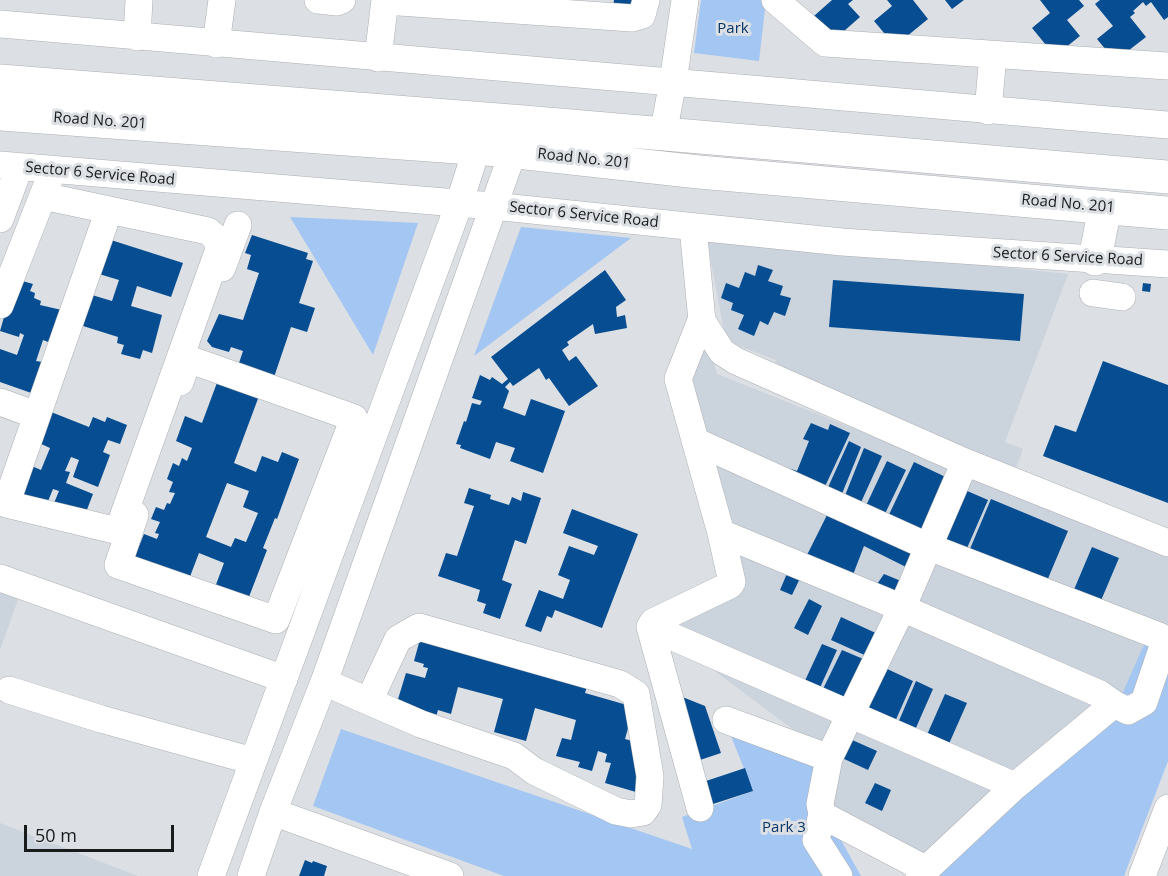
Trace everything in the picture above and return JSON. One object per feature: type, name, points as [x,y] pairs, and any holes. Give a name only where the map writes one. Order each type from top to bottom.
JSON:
[{"type":"main road","name":"Road No. 201","points":[[0,81],[518,137],[663,134],[1168,177]]},
{"type":"main road","name":"Road No. 201","points":[[0,114],[482,134]]},
{"type":"main road","name":"Road No. 201","points":[[518,137],[699,172],[1168,213]]},
{"type":"main road","points":[[1095,258],[1105,207]]},
{"type":"street","points":[[137,37],[139,0]]},
{"type":"street","points":[[216,44],[222,0]]},
{"type":"street","points":[[318,0],[337,2],[342,0]]},
{"type":"street","points":[[378,58],[385,1],[632,18],[642,15],[646,0]]},
{"type":"street","points":[[663,134],[685,0]]},
{"type":"street","points":[[776,0],[825,43],[1168,66]]},
{"type":"street","points":[[0,24],[1168,125]]},
{"type":"street","points":[[988,111],[993,55]]},
{"type":"street","points":[[238,225],[188,359],[118,565],[276,620],[310,567],[459,204],[482,134]]},
{"type":"street","points":[[251,876],[273,812],[324,682],[518,137]]},
{"type":"street","points":[[2,206],[9,166]]},
{"type":"street","name":"Sector 6 Service Road","points":[[9,166],[493,206],[853,243],[1168,264]]},
{"type":"street","points":[[0,305],[52,170]]},
{"type":"street","points":[[43,196],[109,210],[207,231],[216,238],[219,249],[118,531],[6,504],[109,210]]},
{"type":"street","points":[[693,227],[702,318],[714,342],[722,352],[736,361],[965,462],[1168,543]]},
{"type":"street","points":[[1093,293],[1122,297]]},
{"type":"street","points":[[700,808],[650,627],[653,622],[731,583],[721,533],[678,379],[702,318]]},
{"type":"street","points":[[188,359],[354,418],[310,567],[284,679],[211,876]]},
{"type":"street","points":[[0,402],[36,415]]},
{"type":"street","points":[[695,441],[929,547],[1159,636],[1163,646],[1144,702],[1128,711],[1100,694],[721,533]]},
{"type":"street","points":[[839,876],[816,840],[822,814],[820,804],[829,758],[902,608],[965,462]]},
{"type":"street","points":[[0,578],[284,679]]},
{"type":"street","points":[[324,682],[422,724],[514,756],[534,771],[616,811],[632,814],[643,812],[648,805],[650,776],[636,694],[620,684],[419,627],[398,639],[369,701]]},
{"type":"street","points":[[650,627],[1015,786]]},
{"type":"street","points":[[9,690],[101,719],[253,761]]},
{"type":"street","points":[[822,814],[922,872],[1015,786],[1114,704]]},
{"type":"street","points":[[726,720],[829,758]]},
{"type":"street","points":[[1142,876],[1168,808]]},
{"type":"street","points":[[273,812],[450,876]]},
{"type":"shaded area","points":[[707,241],[817,248],[1068,274],[1005,442],[1023,449],[1015,471],[773,369],[776,360],[726,341]]},
{"type":"shaded area","points":[[702,321],[717,374],[1168,554],[1168,647],[1120,699],[925,869],[812,814],[831,758],[652,624],[730,582],[682,381]]},
{"type":"shaded area","points":[[0,587],[20,594],[0,650]]},
{"type":"shaded area","points":[[0,823],[138,876],[0,876]]},
{"type":"green space","name":"Park","points":[[701,0],[766,0],[759,61],[694,53]]},
{"type":"green space","points":[[290,217],[418,223],[373,355]]},
{"type":"green space","points":[[521,227],[631,238],[474,356]]},
{"type":"green space","points":[[1147,638],[1168,647],[1168,761],[1124,876],[925,876],[1120,699]]},
{"type":"green space","name":"Park 3","points":[[723,716],[821,761],[832,824],[861,876],[504,876],[313,806],[341,729],[692,849],[682,817],[753,791]]},
{"type":"building","points":[[614,0],[642,0],[641,10],[613,7]]},
{"type":"building","points":[[832,0],[853,0],[848,4],[860,17],[835,39],[814,16]]},
{"type":"building","points":[[887,0],[913,0],[928,19],[895,46],[874,21],[892,6]]},
{"type":"building","points":[[945,0],[964,0],[952,9]]},
{"type":"building","points":[[1040,0],[1079,0],[1084,6],[1067,20],[1080,36],[1055,56],[1032,28],[1050,13]]},
{"type":"building","points":[[1100,0],[1168,0],[1168,17],[1164,20],[1151,2],[1146,6],[1143,2],[1130,17],[1146,37],[1115,61],[1097,39],[1113,26],[1095,4]]},
{"type":"building","points":[[252,235],[308,253],[306,259],[313,261],[299,303],[315,308],[307,332],[291,327],[272,383],[239,363],[243,351],[231,347],[229,352],[212,347],[207,341],[219,314],[243,320],[259,273],[247,269],[251,255],[245,253]]},
{"type":"building","points":[[111,240],[183,263],[171,297],[137,286],[131,306],[162,315],[152,353],[143,350],[140,359],[121,354],[124,345],[117,343],[118,337],[83,326],[92,295],[112,301],[119,280],[99,274]]},
{"type":"building","points":[[758,265],[773,270],[768,281],[783,286],[780,295],[791,298],[785,316],[774,312],[768,325],[760,321],[754,336],[738,329],[744,315],[731,310],[733,303],[721,298],[726,283],[739,288],[745,272],[755,276]]},
{"type":"building","points":[[605,270],[626,300],[616,307],[617,317],[625,315],[627,328],[595,334],[593,324],[567,342],[569,345],[562,350],[569,361],[576,356],[598,386],[569,406],[549,378],[546,380],[539,368],[513,386],[510,382],[505,387],[509,391],[503,408],[525,416],[531,399],[565,411],[543,473],[510,461],[515,448],[496,442],[490,459],[460,448],[461,445],[456,444],[472,403],[480,405],[482,401],[472,398],[480,375],[490,380],[492,377],[502,384],[508,379],[491,357]]},
{"type":"building","points":[[15,279],[33,284],[30,291],[35,293],[34,298],[41,301],[40,305],[66,311],[56,345],[43,340],[36,361],[49,363],[37,395],[0,382],[0,349],[17,355],[24,335],[20,333],[19,337],[0,331]]},
{"type":"building","points":[[833,280],[1024,294],[1020,341],[829,327]]},
{"type":"building","points":[[1143,283],[1151,284],[1150,292],[1142,291]]},
{"type":"building","points":[[1103,361],[1168,385],[1168,503],[1043,456],[1055,425],[1076,432]]},
{"type":"building","points":[[218,380],[259,396],[234,463],[256,472],[262,456],[278,462],[282,452],[299,459],[277,519],[275,518],[263,548],[267,550],[247,602],[214,590],[224,563],[199,553],[186,587],[131,566],[144,534],[157,539],[159,534],[155,533],[160,522],[151,519],[156,507],[164,510],[175,493],[169,492],[173,482],[167,479],[173,463],[179,466],[182,458],[187,461],[192,448],[176,441],[185,416],[202,423]],"holes":[[[227,483],[249,491],[243,507],[258,513],[246,542],[235,538],[231,547],[206,537]]]},
{"type":"building","points":[[51,412],[89,427],[93,417],[105,422],[107,417],[127,425],[120,444],[108,440],[103,452],[110,455],[98,487],[73,477],[79,460],[71,457],[65,471],[70,472],[66,483],[93,494],[83,520],[52,508],[59,491],[53,489],[46,506],[16,494],[27,464],[41,470],[50,448],[39,443]]},
{"type":"building","points":[[811,423],[828,430],[830,424],[850,433],[821,495],[786,480],[791,469],[797,471],[809,441],[803,439]]},
{"type":"building","points":[[849,441],[861,447],[839,501],[825,494]]},
{"type":"building","points":[[864,448],[882,456],[858,509],[842,503]]},
{"type":"building","points":[[887,461],[906,470],[882,520],[863,512]]},
{"type":"building","points":[[914,462],[952,480],[923,541],[885,523]]},
{"type":"building","points":[[469,488],[491,495],[490,499],[509,505],[512,497],[521,501],[523,492],[541,498],[526,544],[515,540],[502,580],[512,584],[500,619],[483,613],[486,604],[477,601],[480,590],[438,576],[446,553],[457,556],[474,506],[464,503]]},
{"type":"building","points":[[965,490],[988,500],[964,555],[941,544]]},
{"type":"building","points":[[991,499],[1068,531],[1044,588],[967,556]]},
{"type":"building","points":[[572,509],[638,534],[602,628],[555,610],[552,618],[547,616],[541,632],[525,626],[539,590],[563,599],[570,580],[558,575],[569,546],[594,555],[598,546],[563,533]]},
{"type":"building","points":[[830,509],[920,549],[898,601],[873,590],[884,574],[901,581],[906,567],[864,546],[851,580],[806,557]]},
{"type":"building","points":[[1092,547],[1119,558],[1097,610],[1070,599]]},
{"type":"building","points":[[791,564],[804,570],[792,595],[780,590]]},
{"type":"building","points":[[809,599],[822,606],[808,635],[794,628]]},
{"type":"building","points":[[841,617],[880,635],[869,657],[831,640]]},
{"type":"building","points":[[422,632],[588,683],[585,693],[634,707],[625,739],[636,742],[640,754],[636,792],[605,783],[611,763],[605,762],[607,754],[598,751],[592,771],[578,767],[580,762],[556,756],[562,738],[571,740],[576,720],[535,708],[526,741],[494,732],[503,699],[458,687],[451,714],[438,710],[435,720],[395,709],[406,673],[425,678],[428,668],[414,661]]},
{"type":"building","points":[[822,644],[837,650],[818,692],[803,685]]},
{"type":"building","points":[[842,650],[868,661],[849,701],[823,689]]},
{"type":"building","points":[[883,667],[913,681],[894,724],[864,710]]},
{"type":"building","points":[[916,681],[933,689],[915,730],[898,723]]},
{"type":"building","points":[[675,694],[705,706],[721,753],[694,762]]},
{"type":"building","points":[[945,694],[967,703],[948,746],[926,737]]},
{"type":"building","points":[[850,739],[877,751],[868,770],[842,758]]},
{"type":"building","points":[[745,768],[753,791],[713,804],[706,781]]},
{"type":"building","points":[[875,783],[891,790],[882,811],[865,803]]},
{"type":"building","points":[[305,860],[327,866],[324,876],[299,876]]}]
